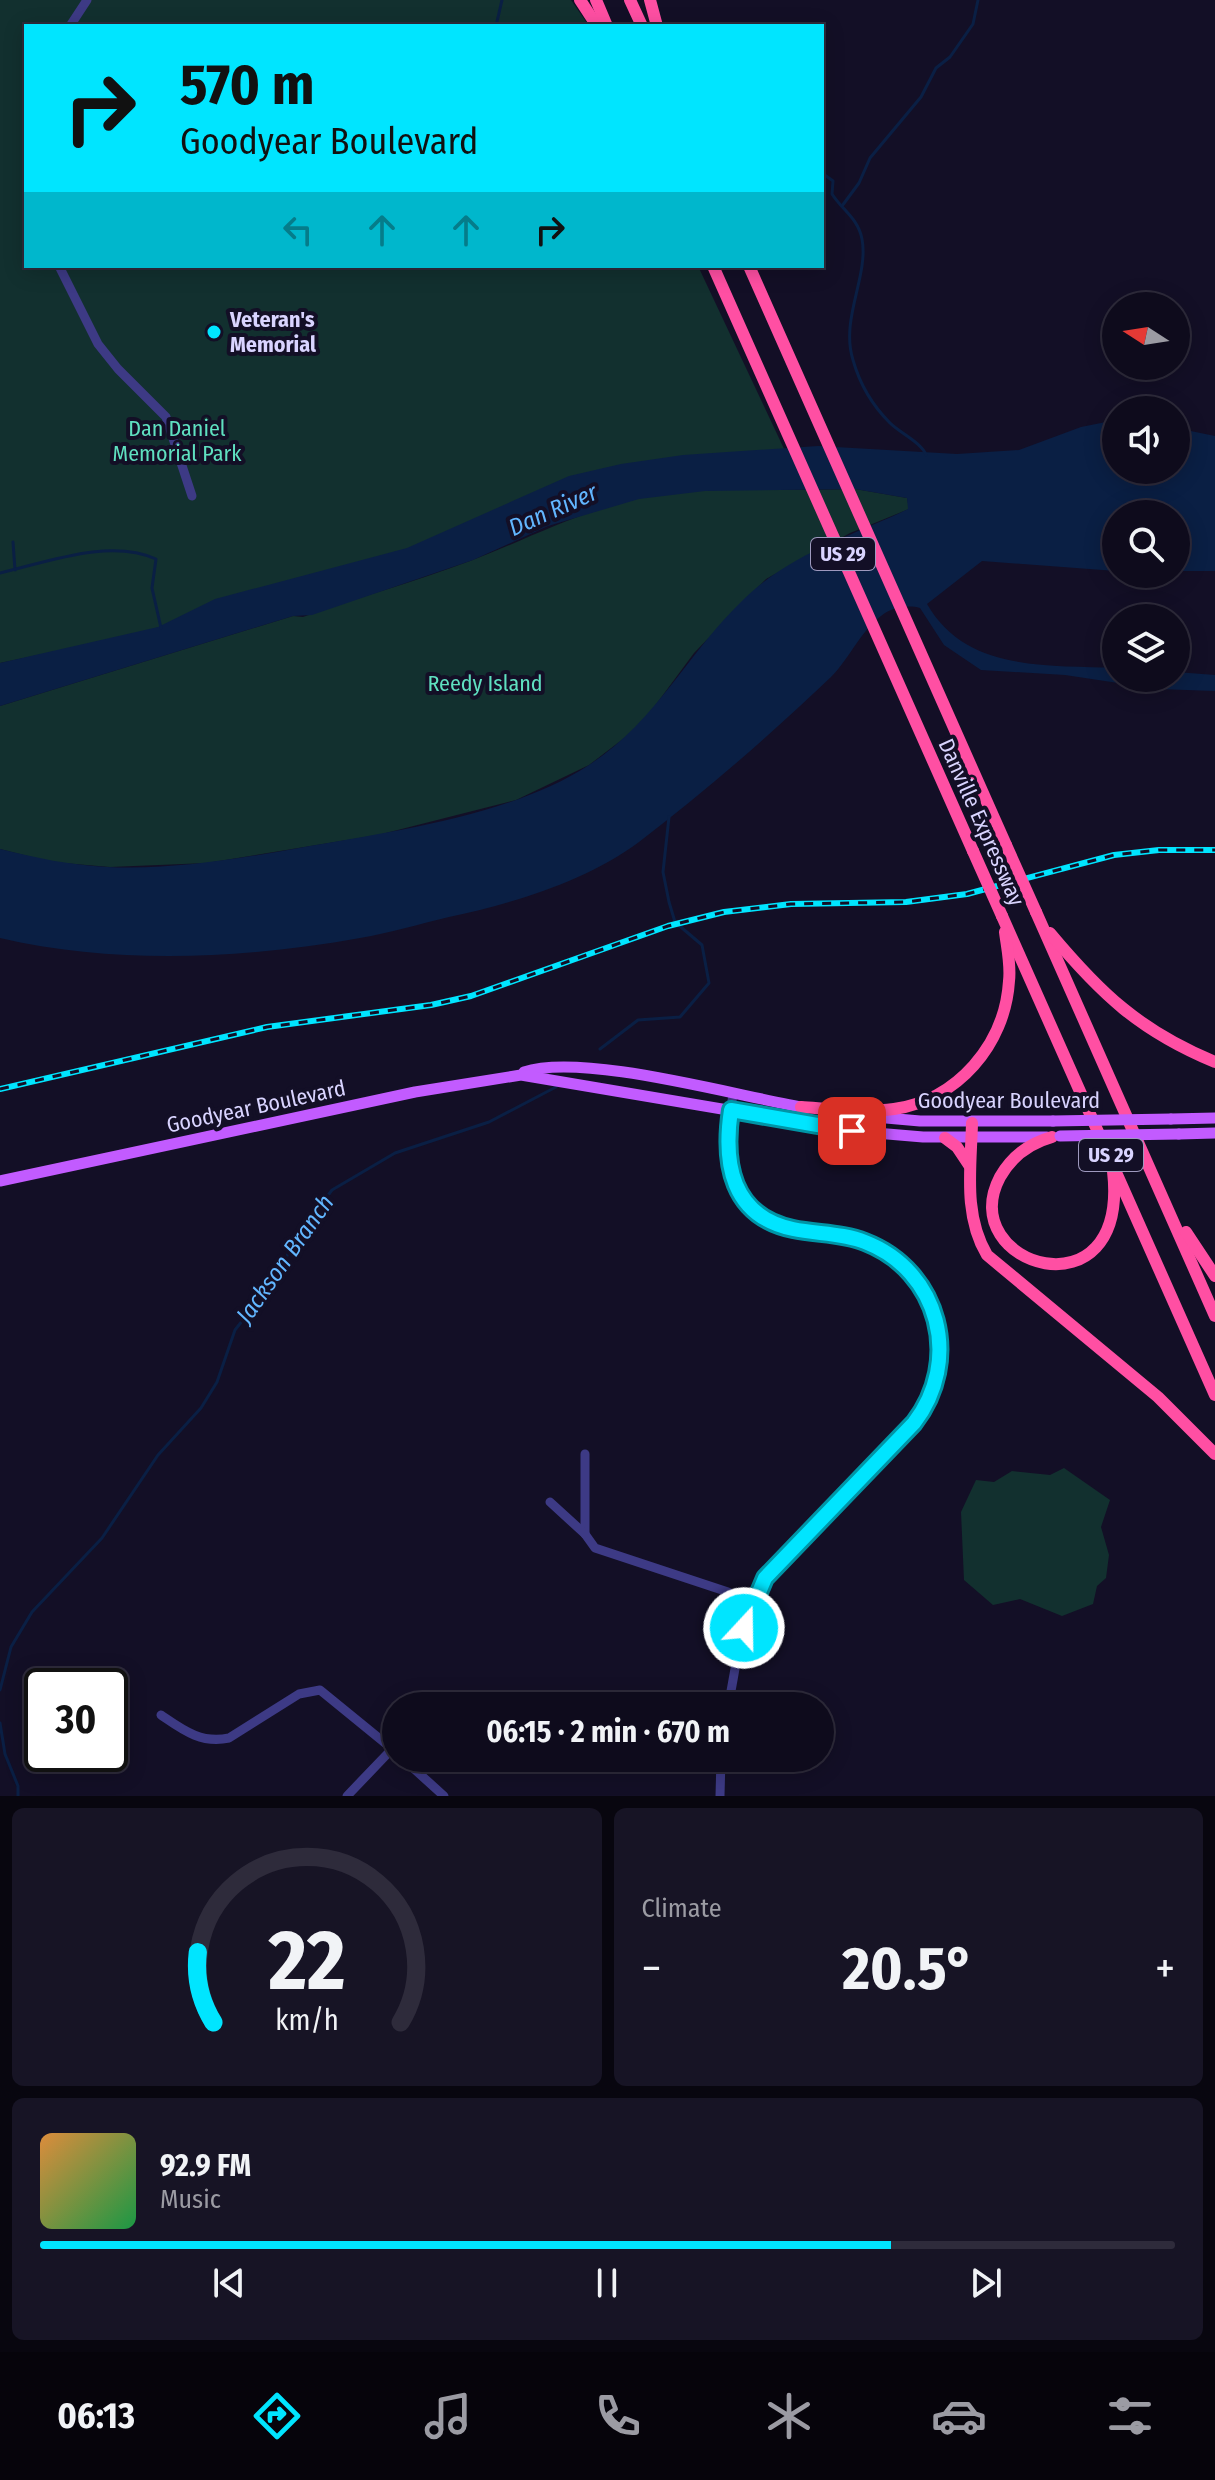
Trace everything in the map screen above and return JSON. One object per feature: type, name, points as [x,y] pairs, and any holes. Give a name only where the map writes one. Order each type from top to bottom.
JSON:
[{"type":"highway","points":[[580,0],[596,24]]},
{"type":"highway","points":[[596,0],[606,24]]},
{"type":"highway","points":[[630,0],[641,24]]},
{"type":"highway","points":[[650,0],[656,24]]},
{"type":"highway","name":"Danville Expressway","points":[[714,268],[1215,1395]]},
{"type":"highway","name":"Danville Expressway","points":[[750,268],[1215,1316]]},
{"type":"highway","points":[[1038,918],[1078,969],[1110,1000],[1154,1031],[1215,1062]]},
{"type":"highway","points":[[801,1107],[895,1109],[932,1097],[960,1079],[989,1045],[1003,1015],[1009,981],[1003,919]]},
{"type":"highway","points":[[972,1123],[970,1167],[974,1229],[987,1255],[1158,1397],[1215,1454]]},
{"type":"highway","points":[[1056,1136],[1033,1144],[1016,1156],[998,1180],[993,1202],[996,1224],[1004,1240],[1020,1255],[1040,1264],[1062,1265],[1081,1259],[1103,1240],[1115,1205],[1111,1156]]},
{"type":"highway","points":[[945,1138],[957,1147],[970,1167]]},
{"type":"highway","points":[[1163,1196],[1171,1202],[1193,1245],[1215,1276]]},
{"type":"main road","name":"Goodyear Boulevard","points":[[0,1181],[415,1092],[521,1075],[548,1067],[597,1070],[869,1117],[972,1123],[1215,1118]]},
{"type":"main road","name":"Goodyear Boulevard","points":[[521,1075],[852,1131],[945,1138],[1215,1133]]},
{"type":"street","points":[[71,24],[87,0]]},
{"type":"street","points":[[60,268],[98,344],[118,369],[166,417],[192,496]]},
{"type":"street","points":[[731,1692],[752,1605],[765,1578],[921,1414],[938,1376],[941,1347],[936,1315],[926,1295],[912,1274],[890,1255],[855,1238],[779,1225],[746,1201],[733,1181],[727,1159],[733,1094]]},
{"type":"street","points":[[585,1454],[585,1534]]},
{"type":"street","points":[[550,1502],[585,1534],[595,1548],[728,1592],[752,1605]]},
{"type":"street","points":[[161,1715],[193,1735],[210,1740],[229,1738],[299,1694],[313,1689],[327,1693],[382,1740]]},
{"type":"street","points":[[347,1796],[382,1762]]},
{"type":"street","points":[[417,1772],[444,1796]]},
{"type":"street","points":[[720,1796],[721,1772]]},
{"type":"green space","name":"Dan Daniel Memorial Park","points":[[0,0],[571,0],[588,24],[24,24],[24,268],[699,268],[786,453],[428,544],[162,629],[0,663]]},
{"type":"green space","name":"Reedy Island","points":[[855,489],[907,498],[909,509],[850,533],[766,579],[694,653],[640,726],[589,765],[516,800],[378,835],[207,863],[110,867],[51,862],[0,849],[0,706],[293,616],[303,617],[449,569],[572,519],[636,499],[717,490]]},
{"type":"green space","points":[[1064,1468],[1110,1500],[1101,1527],[1109,1555],[1106,1578],[1097,1586],[1093,1604],[1062,1616],[1020,1599],[993,1605],[964,1580],[961,1512],[976,1480],[994,1482],[1012,1471],[1050,1475]]},
{"type":"water","name":"Dan River","points":[[1102,423],[1102,484],[1190,484],[1190,431],[1215,436],[1215,571],[1190,571],[1190,500],[1102,500],[1102,570],[982,561],[927,604],[943,626],[963,642],[986,653],[1036,664],[1102,667],[1102,681],[981,670],[944,645],[920,608],[898,608],[877,620],[831,677],[689,803],[618,856],[548,889],[382,934],[271,951],[134,955],[44,947],[0,938],[0,849],[53,861],[107,867],[204,863],[449,820],[558,783],[589,765],[634,728],[724,619],[763,582],[802,557],[908,509],[907,498],[855,489],[705,491],[639,499],[548,526],[473,560],[312,615],[293,616],[0,706],[0,663],[158,627],[215,599],[407,548],[569,476],[621,464],[683,455],[818,446],[957,454],[1019,450],[1081,427]]},
{"type":"water","name":"Dan River","points":[[1190,673],[1215,675],[1215,691],[1190,690]]},
{"type":"waterway","points":[[496,24],[502,0]]},
{"type":"waterway","points":[[842,206],[859,183],[870,158],[921,97],[936,68],[950,57],[973,24],[978,0]]},
{"type":"waterway","points":[[824,174],[833,181],[832,194],[853,220],[862,239],[862,268],[850,329],[856,369],[867,394],[878,409],[926,455]]},
{"type":"waterway","points":[[13,542],[15,570]]},
{"type":"waterway","points":[[0,573],[99,551],[138,553],[156,559],[152,588],[161,628]]},
{"type":"waterway","name":"Jackson Branch","points":[[600,1049],[638,1020],[680,1017],[709,983],[702,945],[675,922],[669,902],[663,872],[669,817]]},
{"type":"waterway","name":"Jackson Branch","points":[[0,1690],[11,1647],[32,1612],[102,1538],[158,1455],[201,1408],[217,1382],[235,1330],[272,1283],[300,1232],[332,1190],[395,1153],[489,1122],[556,1087]]},
{"type":"waterway","name":"Jackson Branch","points":[[0,1723],[5,1754],[18,1786],[18,1796]]},
{"type":"railway","points":[[0,1089],[267,1027],[431,1005],[471,996],[668,926],[724,912],[791,904],[906,902],[967,894],[1114,855],[1159,850],[1215,850]]},
{"type":"place","name":"Veteran's Memorial","points":[[214,332]]},
{"type":"route","points":[[744,1628],[765,1578],[914,1423],[927,1404],[938,1376],[941,1347],[936,1315],[921,1286],[902,1264],[855,1238],[779,1225],[757,1212],[733,1181],[726,1146],[731,1110],[852,1131]]}]
